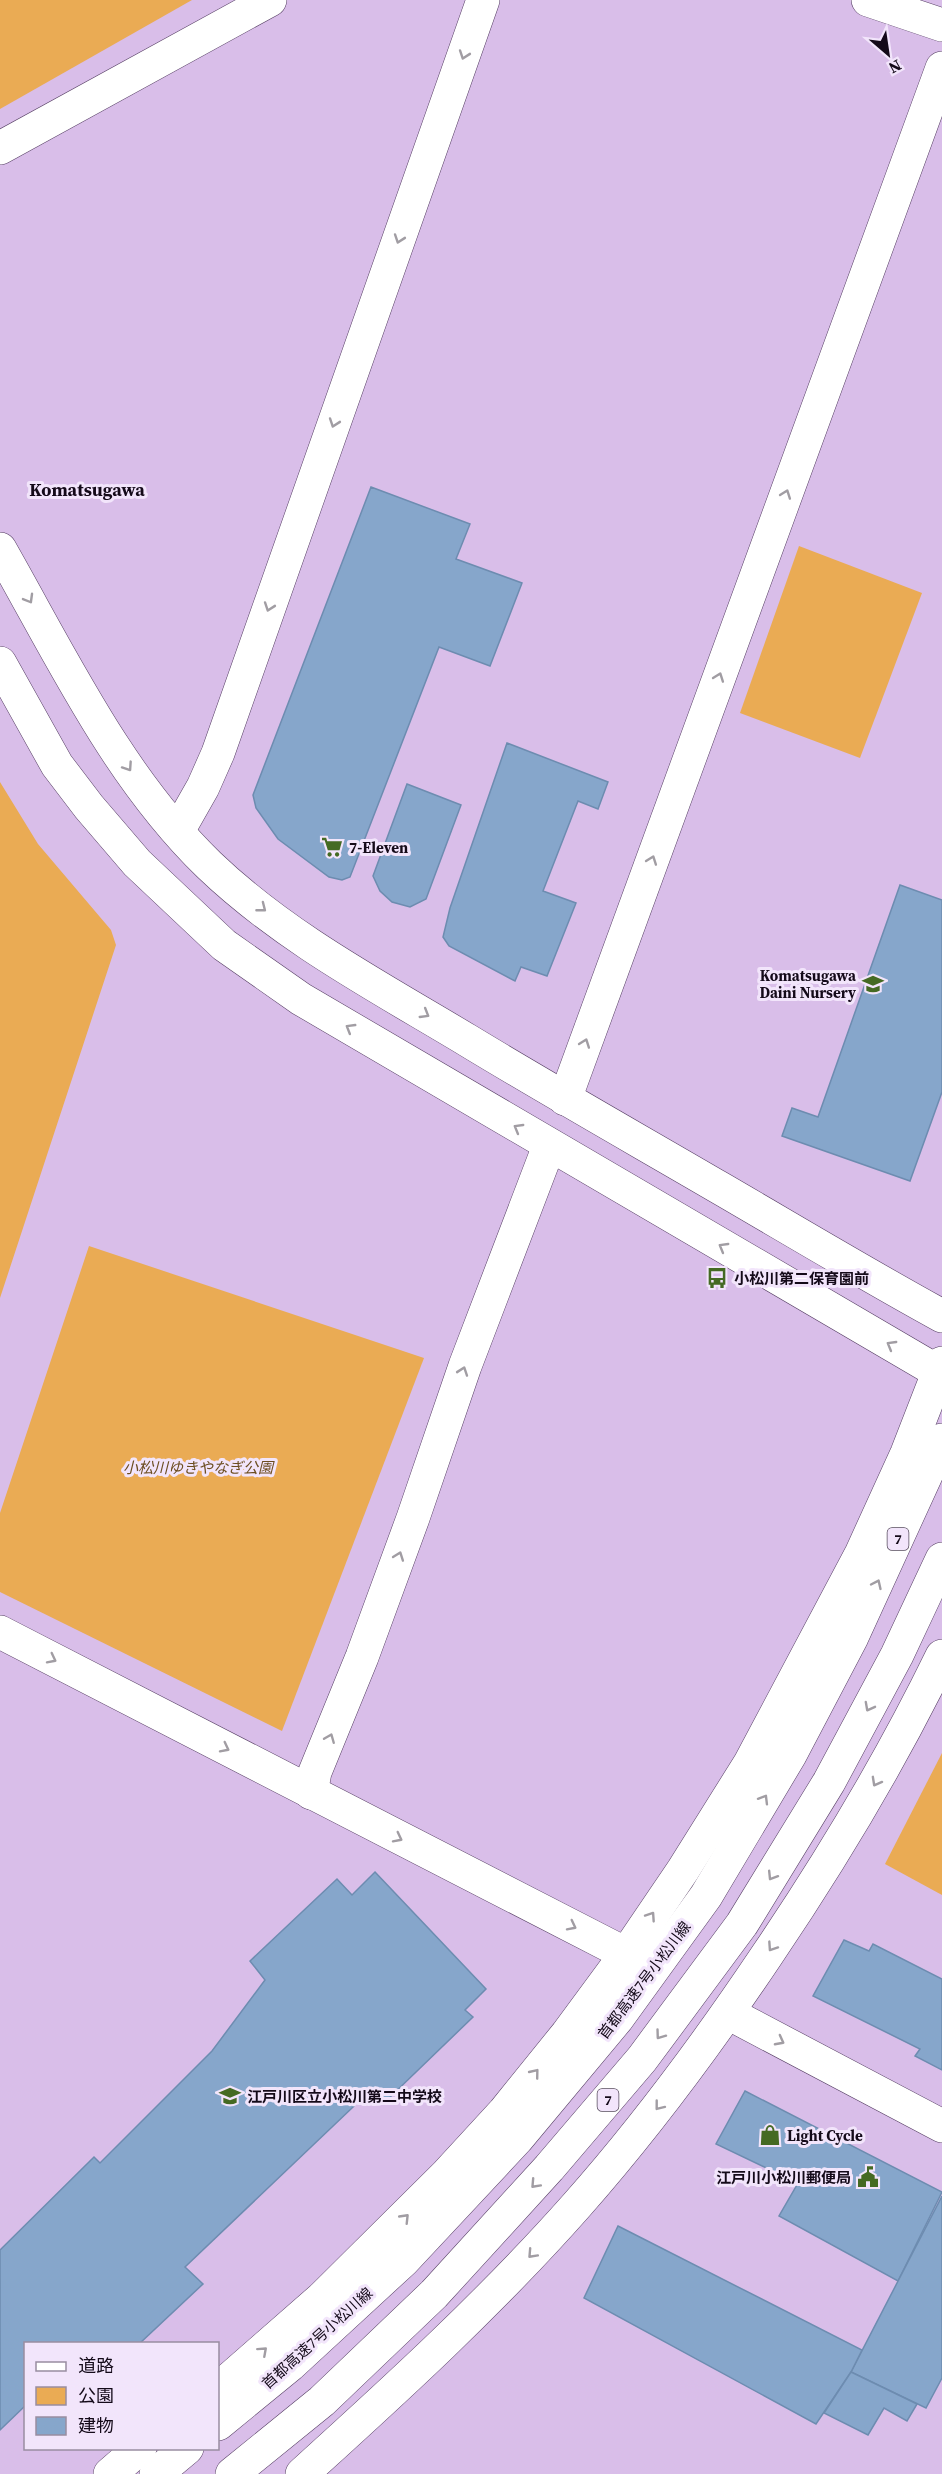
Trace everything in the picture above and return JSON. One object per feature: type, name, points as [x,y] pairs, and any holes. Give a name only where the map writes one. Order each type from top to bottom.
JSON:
[{"type":"main road","points":[[0,148],[270,0]]},
{"type":"main road","points":[[178,831],[203,787],[218,753],[483,0]]},
{"type":"main road","points":[[868,0],[942,25]]},
{"type":"main road","points":[[566,1098],[942,68]]},
{"type":"main road","points":[[0,549],[101,727],[133,775],[178,831],[210,866],[296,934],[566,1098],[942,1316]]},
{"type":"main road","points":[[0,663],[57,765],[89,807],[137,863],[224,945],[301,999],[549,1146],[941,1370],[907,1453],[861,1554],[756,1753],[683,1870],[626,1954],[567,2034],[504,2112],[454,2166],[385,2238],[322,2298],[219,2388]]},
{"type":"main road","points":[[311,1793],[315,1772],[362,1657],[465,1366],[549,1146]]},
{"type":"main road","name":"首都高速7号小松川線","points":[[219,2423],[290,2365],[404,2260],[517,2139],[617,2019],[706,1896],[790,1755],[852,1637],[942,1440]]},
{"type":"main road","name":"7","points":[[232,2474],[322,2401],[434,2294],[549,2168],[642,2059],[742,1924],[830,1782],[897,1655],[942,1559]]},
{"type":"main road","points":[[0,1632],[626,1954]]},
{"type":"main road","points":[[302,2474],[414,2372],[495,2293],[630,2144],[728,2013],[811,1890],[870,1794],[942,1656]]},
{"type":"main road","points":[[728,2013],[942,2126]]},
{"type":"main road","points":[[110,2474],[138,2450]]},
{"type":"main road","points":[[156,2474],[185,2450]]},
{"type":"green space","points":[[0,0],[192,0],[0,109]]},
{"type":"green space","points":[[799,546],[922,593],[860,758],[740,713]]},
{"type":"green space","points":[[0,782],[38,844],[111,930],[116,945],[0,1298]]},
{"type":"green space","name":"小松川ゆきやなぎ公園","points":[[89,1246],[424,1358],[282,1731],[0,1592],[0,1513]]},
{"type":"green space","points":[[942,1753],[942,1895],[885,1864]]},
{"type":"building","points":[[371,487],[470,524],[456,559],[522,583],[490,666],[439,647],[350,877],[342,880],[329,877],[278,839],[256,808],[253,795]]},
{"type":"building","points":[[507,743],[608,782],[598,809],[578,801],[543,891],[576,903],[547,976],[521,967],[515,981],[449,946],[443,937],[450,908]]},
{"type":"building","points":[[407,784],[461,805],[426,899],[410,907],[392,902],[380,891],[373,876]]},
{"type":"building","points":[[900,885],[942,900],[942,1092],[910,1181],[782,1136],[792,1108],[818,1117]]},
{"type":"building","points":[[375,1872],[486,1989],[465,2010],[473,2017],[385,2102],[373,2088],[185,2267],[203,2284],[141,2342],[24,2342],[24,2407],[0,2430],[0,2250],[94,2157],[100,2163],[212,2051],[265,1980],[250,1961],[337,1879],[352,1895]]},
{"type":"building","points":[[844,1940],[869,1951],[873,1944],[942,1979],[942,2070],[915,2056],[920,2049],[813,1996]]},
{"type":"building","points":[[745,2091],[942,2192],[898,2281],[779,2216],[798,2183],[716,2144]]},
{"type":"building","points":[[942,2196],[942,2378],[926,2408],[851,2372]]},
{"type":"building","points":[[618,2226],[862,2350],[851,2372],[816,2424],[584,2298]]},
{"type":"building","points":[[851,2372],[917,2404],[907,2421],[884,2408],[868,2435],[824,2413]]},
{"type":"place","name":"7-Eleven","points":[[332,847]]},
{"type":"place","name":"Komatsugawa Daini Nursery","points":[[873,984]]},
{"type":"place","name":"小松川第二保育園前","points":[[717,1278]]},
{"type":"place","name":"江戸川区立小松川第二中学校","points":[[230,2096]]},
{"type":"place","name":"Light Cycle","points":[[770,2135]]},
{"type":"place","name":"江戸川小松川郵便局","points":[[868,2177]]},
{"type":"district","name":"Komatsugawa","points":[[87,489]]}]
